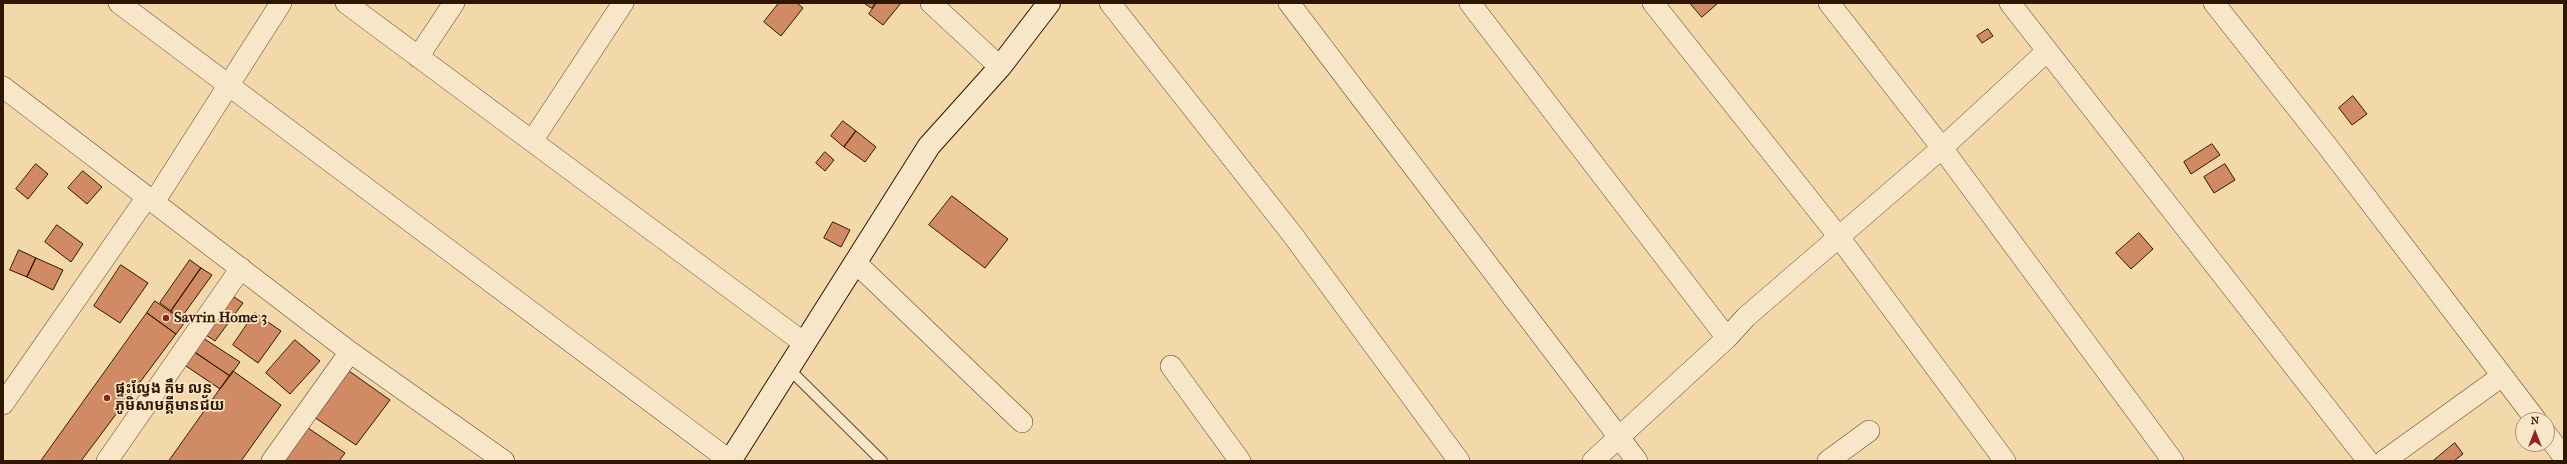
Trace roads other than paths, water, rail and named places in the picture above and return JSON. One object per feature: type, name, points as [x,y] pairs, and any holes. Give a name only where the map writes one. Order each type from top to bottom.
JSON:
[{"type":"street","points":[[119,3],[730,461],[929,146],[1000,66],[1049,3]]},
{"type":"street","points":[[3,404],[151,199],[281,3]]},
{"type":"street","points":[[346,3],[804,343]]},
{"type":"street","points":[[418,57],[454,3]]},
{"type":"street","points":[[532,141],[623,3]]},
{"type":"street","points":[[931,3],[1000,66]]},
{"type":"street","points":[[1110,3],[1292,234],[1459,461]]},
{"type":"street","points":[[1289,3],[1637,461]]},
{"type":"street","points":[[1470,3],[1727,338]]},
{"type":"street","points":[[1653,3],[1839,237],[2005,461]]},
{"type":"street","points":[[1829,3],[1942,148],[2173,461]]},
{"type":"street","points":[[2010,3],[2046,52],[2368,461]]},
{"type":"street","points":[[2214,3],[2328,147],[2530,412]]},
{"type":"street","points":[[1593,461],[1727,338],[1746,317],[1942,148],[2046,52]]},
{"type":"street","points":[[3,87],[350,352],[504,461]]},
{"type":"street","points":[[856,263],[1022,422]]},
{"type":"street","points":[[107,461],[241,268]]},
{"type":"street","points":[[272,461],[350,352]]},
{"type":"street","points":[[1171,366],[1240,461]]},
{"type":"street","points":[[2384,461],[2502,376]]},
{"type":"street","points":[[1828,461],[1869,431]]},
{"type":"street","points":[[2555,445],[2564,457]]},
{"type":"lane","points":[[788,368],[882,461]]},
{"type":"place","name":"Savrin Home 3","points":[[166,318]]},
{"type":"place","name":"ផ្ទះល្វែង គឹម លន ភូមិសាមគ្គីមានជ័យ","points":[[107,398]]}]
